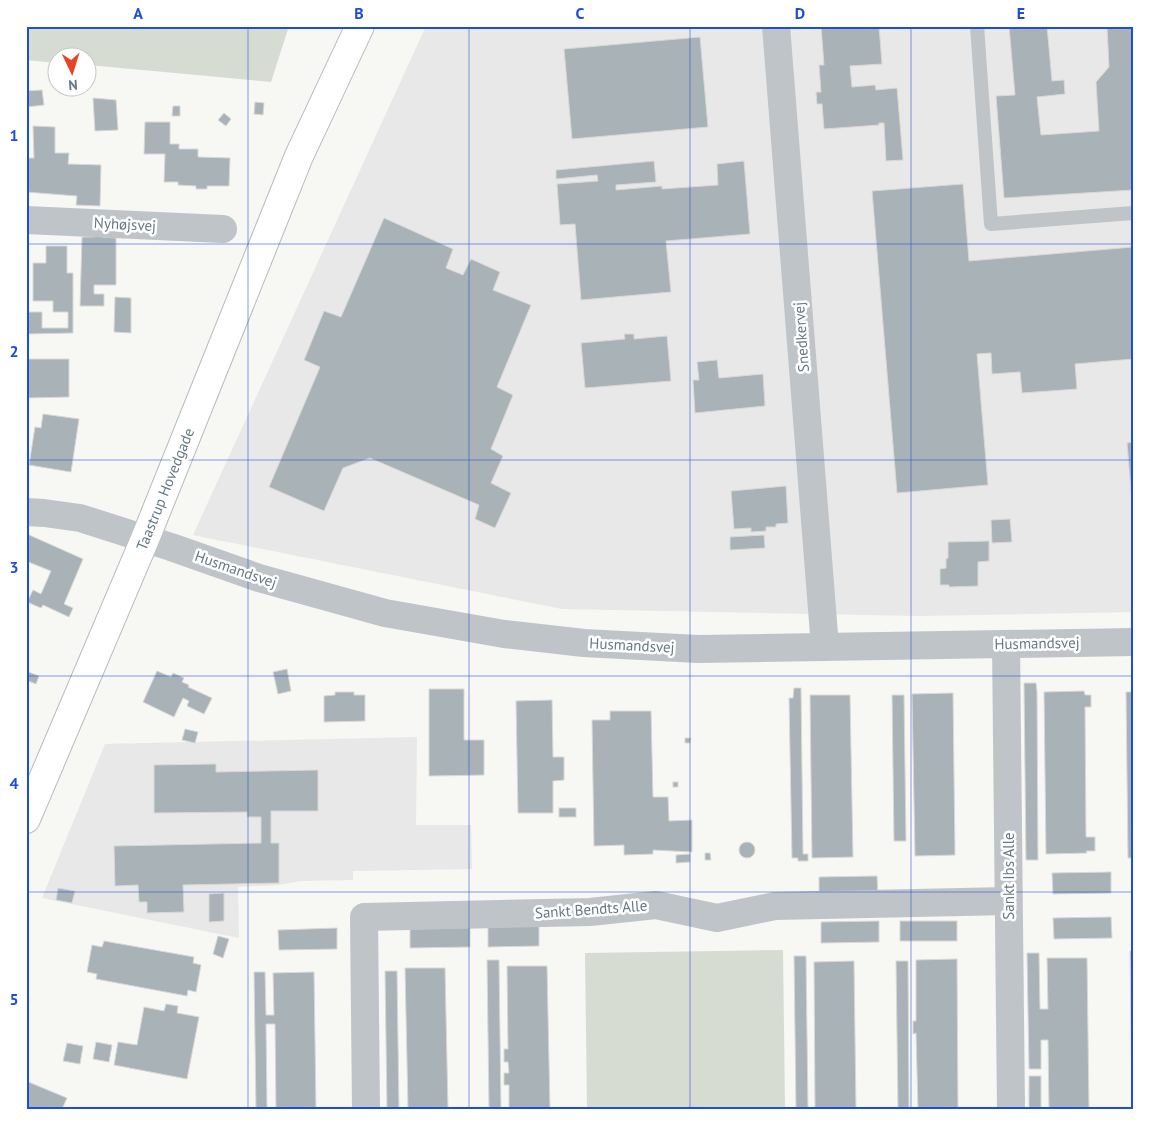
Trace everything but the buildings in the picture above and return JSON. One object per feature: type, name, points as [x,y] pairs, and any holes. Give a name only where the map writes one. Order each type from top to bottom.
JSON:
[{"type":"street","name":"Taastrup Hovedgade","points":[[299,156],[342,26]]},
{"type":"street","name":"Taastrup Hovedgade","points":[[26,820],[145,539],[299,156],[360,26]]},
{"type":"street","name":"Snedkervej","points":[[776,26],[825,647]]},
{"type":"street","name":"Nyhøjsvej","points":[[26,220],[223,229]]},
{"type":"street","points":[[26,512],[80,518],[145,539]]},
{"type":"street","name":"Husmandsvej","points":[[145,539],[259,578],[385,613],[504,634],[584,643],[698,649],[1133,642]]},
{"type":"street","name":"Sankt Ibs Alle","points":[[1006,644],[1011,1109]]},
{"type":"street","name":"Sankt Bendts Alle","points":[[366,1109],[364,917],[590,912],[656,905],[717,918],[775,906],[1008,901]]},
{"type":"lane","points":[[977,26],[991,224],[1133,213]]},
{"type":"shaded area","points":[[26,26],[289,26],[271,82],[98,66],[98,48],[48,48],[48,62],[26,60]]},
{"type":"shaded area","points":[[426,26],[1133,26],[1133,612],[919,616],[562,609],[193,535]]},
{"type":"shaded area","points":[[417,737],[416,825],[471,825],[472,869],[353,871],[353,880],[301,881],[279,885],[238,887],[239,938],[42,898],[105,744]]},
{"type":"shaded area","points":[[783,950],[785,1109],[587,1109],[585,953]]}]
